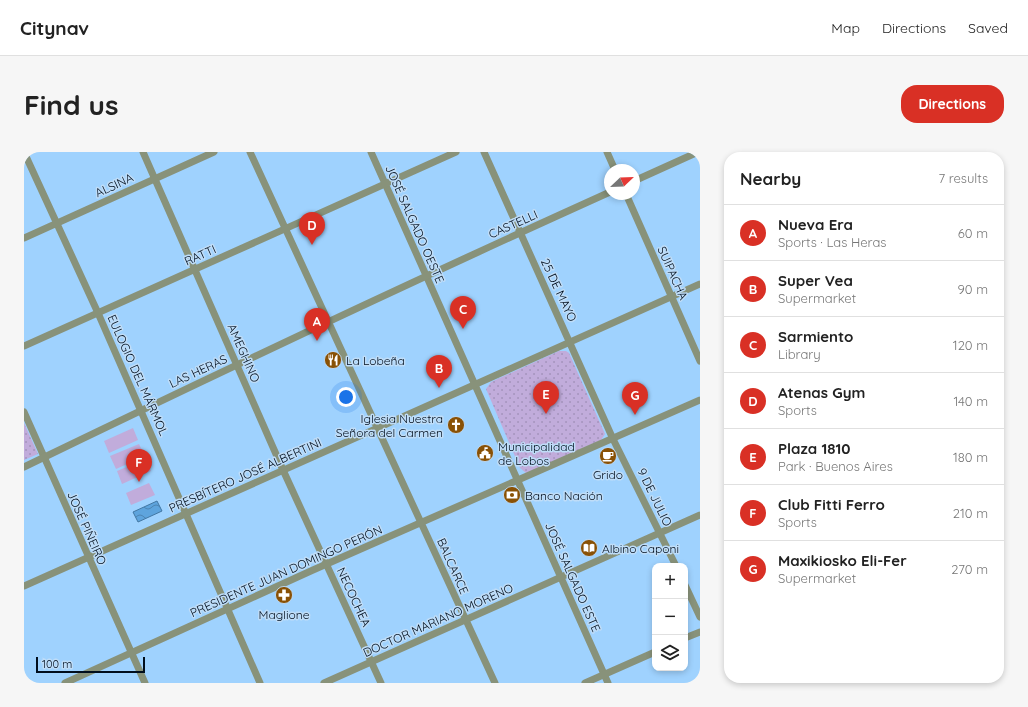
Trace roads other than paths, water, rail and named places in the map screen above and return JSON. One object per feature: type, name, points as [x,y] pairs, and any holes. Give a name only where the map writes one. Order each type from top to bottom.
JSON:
[{"type":"street","name":"EULOGIO DEL MÁRMOL","points":[[24,152],[98,313],[260,683]]},
{"type":"street","name":"AMEGHINO","points":[[142,152],[326,564]]},
{"type":"street","name":"ALSINA","points":[[24,238],[214,152]]},
{"type":"street","name":"BALCARCE","points":[[250,152],[329,322],[376,429],[422,523],[494,683]]},
{"type":"street","name":"JOSÉ SALGADO OESTE","points":[[371,152],[425,276],[476,385],[518,481]]},
{"type":"street","name":"RATTI","points":[[24,346],[456,152]]},
{"type":"street","name":"25 DE MAYO","points":[[484,152],[613,439]]},
{"type":"street","points":[[607,152],[612,164]]},
{"type":"street","points":[[640,178],[698,152]]},
{"type":"street","name":"CASTELLI","points":[[425,276],[604,195]]},
{"type":"street","name":"SUIPACHA","points":[[629,200],[700,361]]},
{"type":"street","name":"LAS HERAS","points":[[24,467],[425,276]]},
{"type":"street","name":"PRESBÍTERO JOSÉ ALBERTINI","points":[[24,586],[700,284]]},
{"type":"street","name":"PRESIDENTE JUAN DOMINGO PERÓN","points":[[64,683],[326,564],[700,400]]},
{"type":"street","name":"JOSÉ PIÑEIRO","points":[[24,412],[145,683]]},
{"type":"street","name":"9 DE JULIO","points":[[613,439],[675,563]]},
{"type":"street","name":"JOSÉ SALGADO ESTE","points":[[518,481],[608,683]]},
{"type":"street","name":"DOCTOR MARIANO MORENO","points":[[324,683],[700,515]]},
{"type":"street","name":"NECOCHEA","points":[[326,564],[381,683]]},
{"type":"street","points":[[688,591],[700,617]]},
{"type":"street","points":[[688,637],[700,632]]},
{"type":"street","points":[[585,683],[652,653]]},
{"type":"water","points":[[157,501],[162,511],[138,522],[133,512]]},
{"type":"place","name":"Atenas Gym","points":[[312,245]]},
{"type":"place","name":"Sarmiento","points":[[463,329]]},
{"type":"place","name":"Nueva Era","points":[[317,341]]},
{"type":"place","name":"La Lobeña","points":[[333,360]]},
{"type":"place","name":"Super Vea","points":[[439,388]]},
{"type":"place","name":"Plaza 1810","points":[[546,414]]},
{"type":"place","name":"Maxikiosko Eli-Fer","points":[[635,415]]},
{"type":"place","name":"Iglesia Nuestra Señora del Carmen","points":[[456,425]]},
{"type":"place","name":"Municipalidad de Lobos","points":[[485,453]]},
{"type":"place","name":"Grido","points":[[608,456]]},
{"type":"place","name":"Club Fitti Ferro","points":[[139,482]]},
{"type":"place","name":"Banco Nación","points":[[512,495]]},
{"type":"place","name":"Albino Caponi","points":[[589,548]]},
{"type":"place","name":"Maglione","points":[[284,595]]}]
